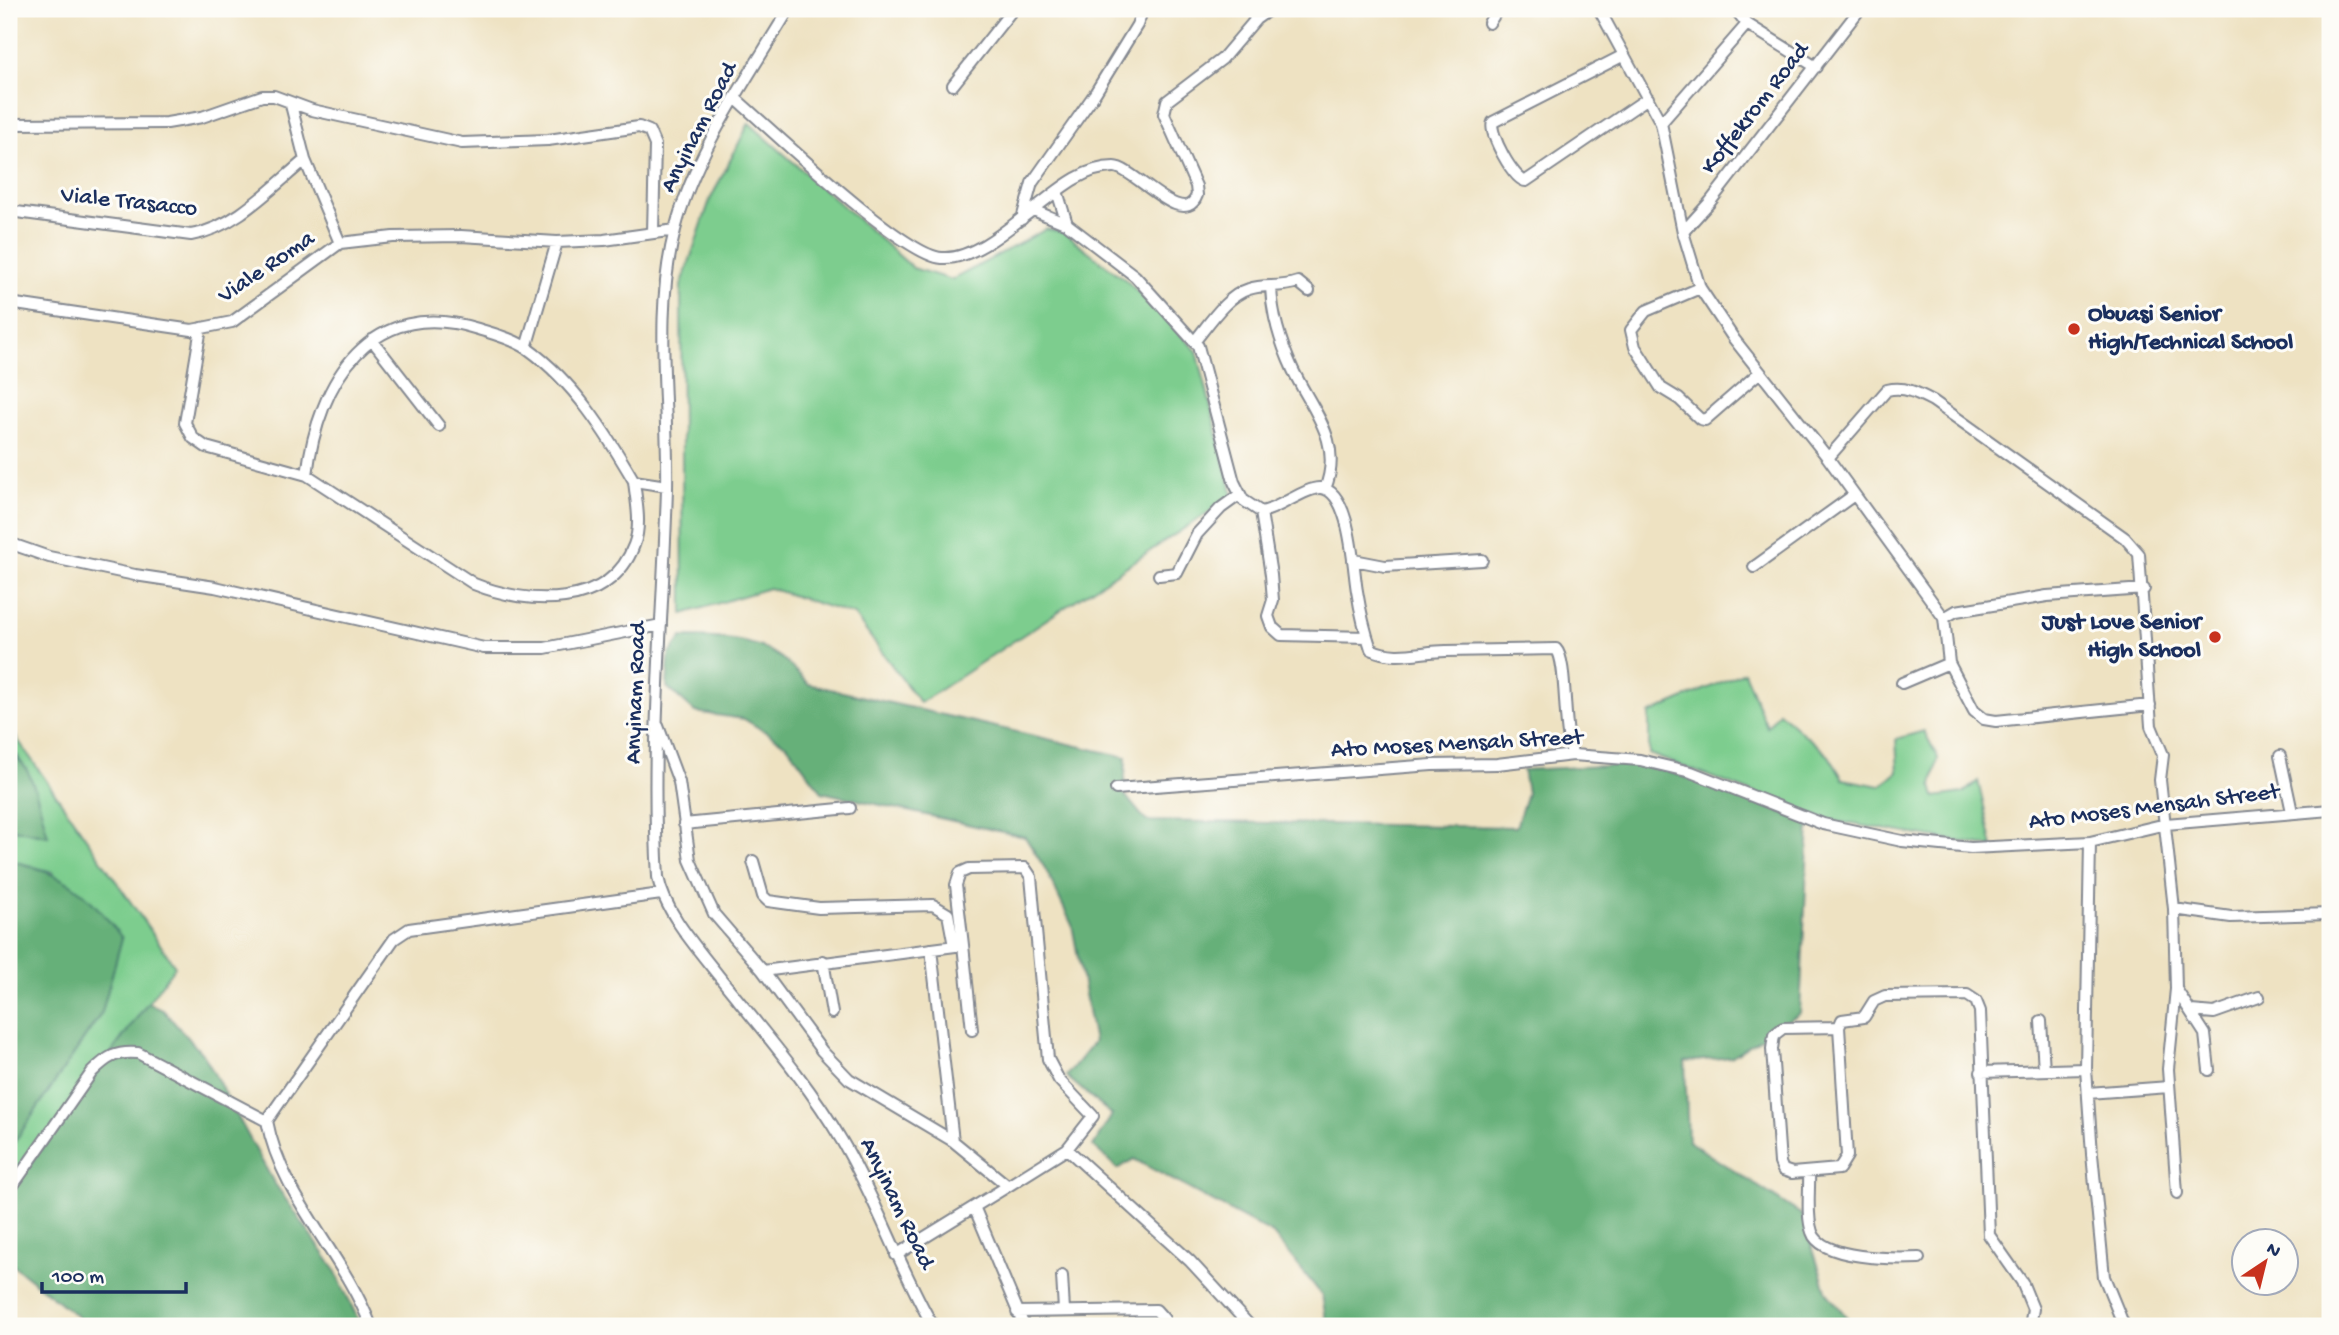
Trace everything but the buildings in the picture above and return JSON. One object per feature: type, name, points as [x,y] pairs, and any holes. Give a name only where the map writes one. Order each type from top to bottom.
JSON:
[{"type":"street","name":"Anyinam Road","points":[[789,9],[736,99],[690,189],[675,230],[664,298],[667,486],[656,720],[656,841],[661,894],[713,968],[796,1072],[843,1142],[933,1326]]},
{"type":"street","points":[[953,85],[1013,9]]},
{"type":"street","points":[[1021,219],[1032,183],[1086,107],[1137,25],[1140,17],[1138,9]]},
{"type":"street","points":[[1249,9],[1256,19]]},
{"type":"street","points":[[736,99],[877,221],[926,253],[941,258],[956,256],[996,237],[1057,191],[1095,170],[1118,167],[1131,171],[1163,199],[1184,206],[1192,203],[1198,195],[1196,187],[1164,114],[1164,106],[1222,59],[1256,19],[1270,9]]},
{"type":"street","points":[[1489,23],[1498,9]]},
{"type":"street","points":[[1599,9],[1661,123],[1683,232],[1700,288],[1944,618],[1949,663],[1974,711],[1984,719],[1996,721],[2150,705]]},
{"type":"street","points":[[1735,9],[1747,24],[1816,67]]},
{"type":"street","name":"Koffekrom Road","points":[[1683,232],[1710,202],[1860,9]]},
{"type":"street","points":[[1661,123],[1747,24]]},
{"type":"street","points":[[1624,55],[1493,122],[1492,131],[1517,177],[1526,181],[1648,99]]},
{"type":"street","points":[[9,124],[167,123],[202,117],[262,96],[274,96],[291,104],[462,143],[548,140],[645,129],[655,145],[653,232]]},
{"type":"street","points":[[291,104],[305,160],[340,243]]},
{"type":"street","name":"Viale Trasacco","points":[[9,211],[191,235],[204,233],[218,228],[305,160]]},
{"type":"street","points":[[1057,191],[1067,224]]},
{"type":"street","points":[[1033,210],[1067,224],[1135,276],[1194,342],[1202,355],[1239,495],[1249,506],[1261,512],[1279,508],[1310,491],[1325,489],[1334,497],[1350,531],[1356,590],[1371,649],[1382,655],[1556,649],[1562,663],[1566,739],[1573,755]]},
{"type":"street","name":"Viale Roma","points":[[9,303],[192,330],[232,322],[340,243],[407,236],[557,242],[604,240],[675,230]]},
{"type":"street","points":[[526,348],[557,242]]},
{"type":"street","points":[[1194,342],[1240,293],[1253,288],[1285,287],[1297,282],[1309,291]]},
{"type":"street","points":[[1271,287],[1272,308],[1293,369],[1328,434],[1330,452],[1325,489]]},
{"type":"street","points":[[1700,288],[1646,311],[1631,330],[1635,347],[1661,388],[1679,399],[1700,419],[1705,420],[1760,372]]},
{"type":"street","points":[[201,328],[185,423],[193,438],[218,451],[307,475],[474,584],[499,594],[549,600],[594,587],[626,564],[635,543],[638,521],[634,481],[607,435],[580,399],[526,348],[462,324],[424,320],[399,325],[372,340],[348,362],[331,387],[313,436],[307,475]]},
{"type":"street","points":[[372,340],[439,426]]},
{"type":"street","points":[[1828,458],[1887,390],[1898,388],[1916,392],[1983,434],[2125,538],[2139,554],[2144,589],[2151,726],[2163,755],[2160,780],[2174,909],[2176,989],[2168,1069],[2177,1193]]},
{"type":"street","points":[[634,481],[667,486]]},
{"type":"street","points":[[1159,575],[1175,575],[1180,571],[1191,542],[1203,525],[1239,495]]},
{"type":"street","points":[[1754,567],[1854,495]]},
{"type":"street","points":[[1261,512],[1273,600],[1268,616],[1276,632],[1281,635],[1367,637]]},
{"type":"street","points":[[9,543],[49,557],[135,575],[215,587],[484,648],[545,648],[661,625]]},
{"type":"street","points":[[1354,560],[1385,566],[1429,561],[1482,560]]},
{"type":"street","points":[[1944,618],[1955,611],[2047,596],[2144,589]]},
{"type":"street","points":[[1902,683],[1949,663]]},
{"type":"street","points":[[656,720],[676,771],[690,860],[708,902],[822,1051],[849,1079],[953,1141],[1009,1186]]},
{"type":"street","name":"Ato Moses Mensah Street","points":[[1116,789],[1432,765],[1497,764],[1573,755],[1640,760],[1691,772],[1823,824],[1902,841],[1971,848],[2090,842],[2166,824],[2330,810]]},
{"type":"street","points":[[2280,755],[2292,812]]},
{"type":"street","points":[[684,824],[850,808]]},
{"type":"street","points":[[2090,842],[2086,1069],[2104,1277],[2124,1326]]},
{"type":"street","points":[[753,861],[763,896],[768,901],[819,908],[933,905],[948,914],[958,945]]},
{"type":"street","points":[[896,1255],[975,1209],[1067,1149],[1093,1116],[1059,1080],[1048,1059],[1028,871],[1020,867],[969,869],[960,873],[956,885],[958,945],[972,1030]]},
{"type":"street","points":[[267,1121],[394,939],[409,929],[661,894]]},
{"type":"street","points":[[2174,909],[2231,917],[2330,914]]},
{"type":"street","points":[[763,971],[958,945]]},
{"type":"street","points":[[931,949],[953,1141]]},
{"type":"street","points":[[823,961],[832,1013]]},
{"type":"street","points":[[2176,989],[2205,1034],[2209,1070]]},
{"type":"street","points":[[1839,1027],[1783,1028],[1774,1035],[1772,1049],[1780,1163],[1783,1170],[1791,1173],[1839,1169],[1847,1156],[1839,1027],[1845,1018],[1864,1017],[1879,997],[1967,995],[1976,1001],[1980,1011],[1989,1235],[2022,1282],[2033,1309],[2030,1326]]},
{"type":"street","points":[[2191,1011],[2214,1013],[2259,997]]},
{"type":"street","points":[[2041,1021],[2044,1070]]},
{"type":"street","points":[[9,1191],[92,1072],[106,1058],[121,1051],[138,1053],[267,1121],[282,1168],[361,1301],[371,1326]]},
{"type":"street","points":[[1981,1072],[2086,1069]]},
{"type":"street","points":[[2088,1093],[2169,1087]]},
{"type":"street","points":[[1067,1149],[1189,1261],[1250,1326]]},
{"type":"street","points":[[1809,1172],[1811,1230],[1818,1241],[1870,1258],[1919,1258]]},
{"type":"street","points":[[975,1209],[1024,1326]]},
{"type":"street","points":[[1062,1276],[1065,1310]]},
{"type":"street","points":[[1017,1312],[1156,1310],[1164,1319],[1165,1326]]},
{"type":"green space","points":[[749,123],[913,268],[952,280],[1046,229],[1063,232],[1127,281],[1197,351],[1233,496],[920,703],[854,615],[769,588],[683,614],[681,286],[710,200]]},
{"type":"green space","points":[[682,637],[720,638],[758,646],[784,660],[808,684],[1126,757],[1124,794],[1146,821],[1516,827],[1527,793],[1523,770],[1642,764],[1714,786],[1809,823],[1800,1013],[1731,1057],[1685,1062],[1688,1141],[1802,1215],[1827,1293],[1854,1326],[1327,1326],[1322,1295],[1273,1234],[1134,1159],[1118,1169],[1093,1146],[1112,1115],[1066,1076],[1094,1042],[1072,925],[1046,870],[1025,837],[822,792],[787,745],[744,719],[695,712],[667,687],[669,655]]},
{"type":"green space","points":[[1744,672],[1767,727],[1779,712],[1829,756],[1843,779],[1880,786],[1898,772],[1896,739],[1924,731],[1938,758],[1932,786],[1935,797],[1963,793],[1978,781],[1993,847],[1827,820],[1649,754],[1649,714]]},
{"type":"green space","points":[[9,727],[175,966],[9,1192],[9,1150],[102,1012],[53,872],[9,860],[9,828],[47,836],[18,756],[9,754]]},
{"type":"green space","points":[[9,754],[17,758],[30,777],[48,836],[9,828]]},
{"type":"green space","points":[[9,860],[61,878],[74,886],[97,907],[122,938],[102,1012],[9,1150]]},
{"type":"green space","points":[[148,1003],[163,1010],[205,1057],[273,1181],[334,1268],[361,1326],[74,1326],[79,1318],[9,1262],[9,1192]]},
{"type":"place","name":"Obuasi Senior High/Technical School","points":[[2074,329]]},
{"type":"place","name":"Just Love Senior High School","points":[[2215,637]]}]
